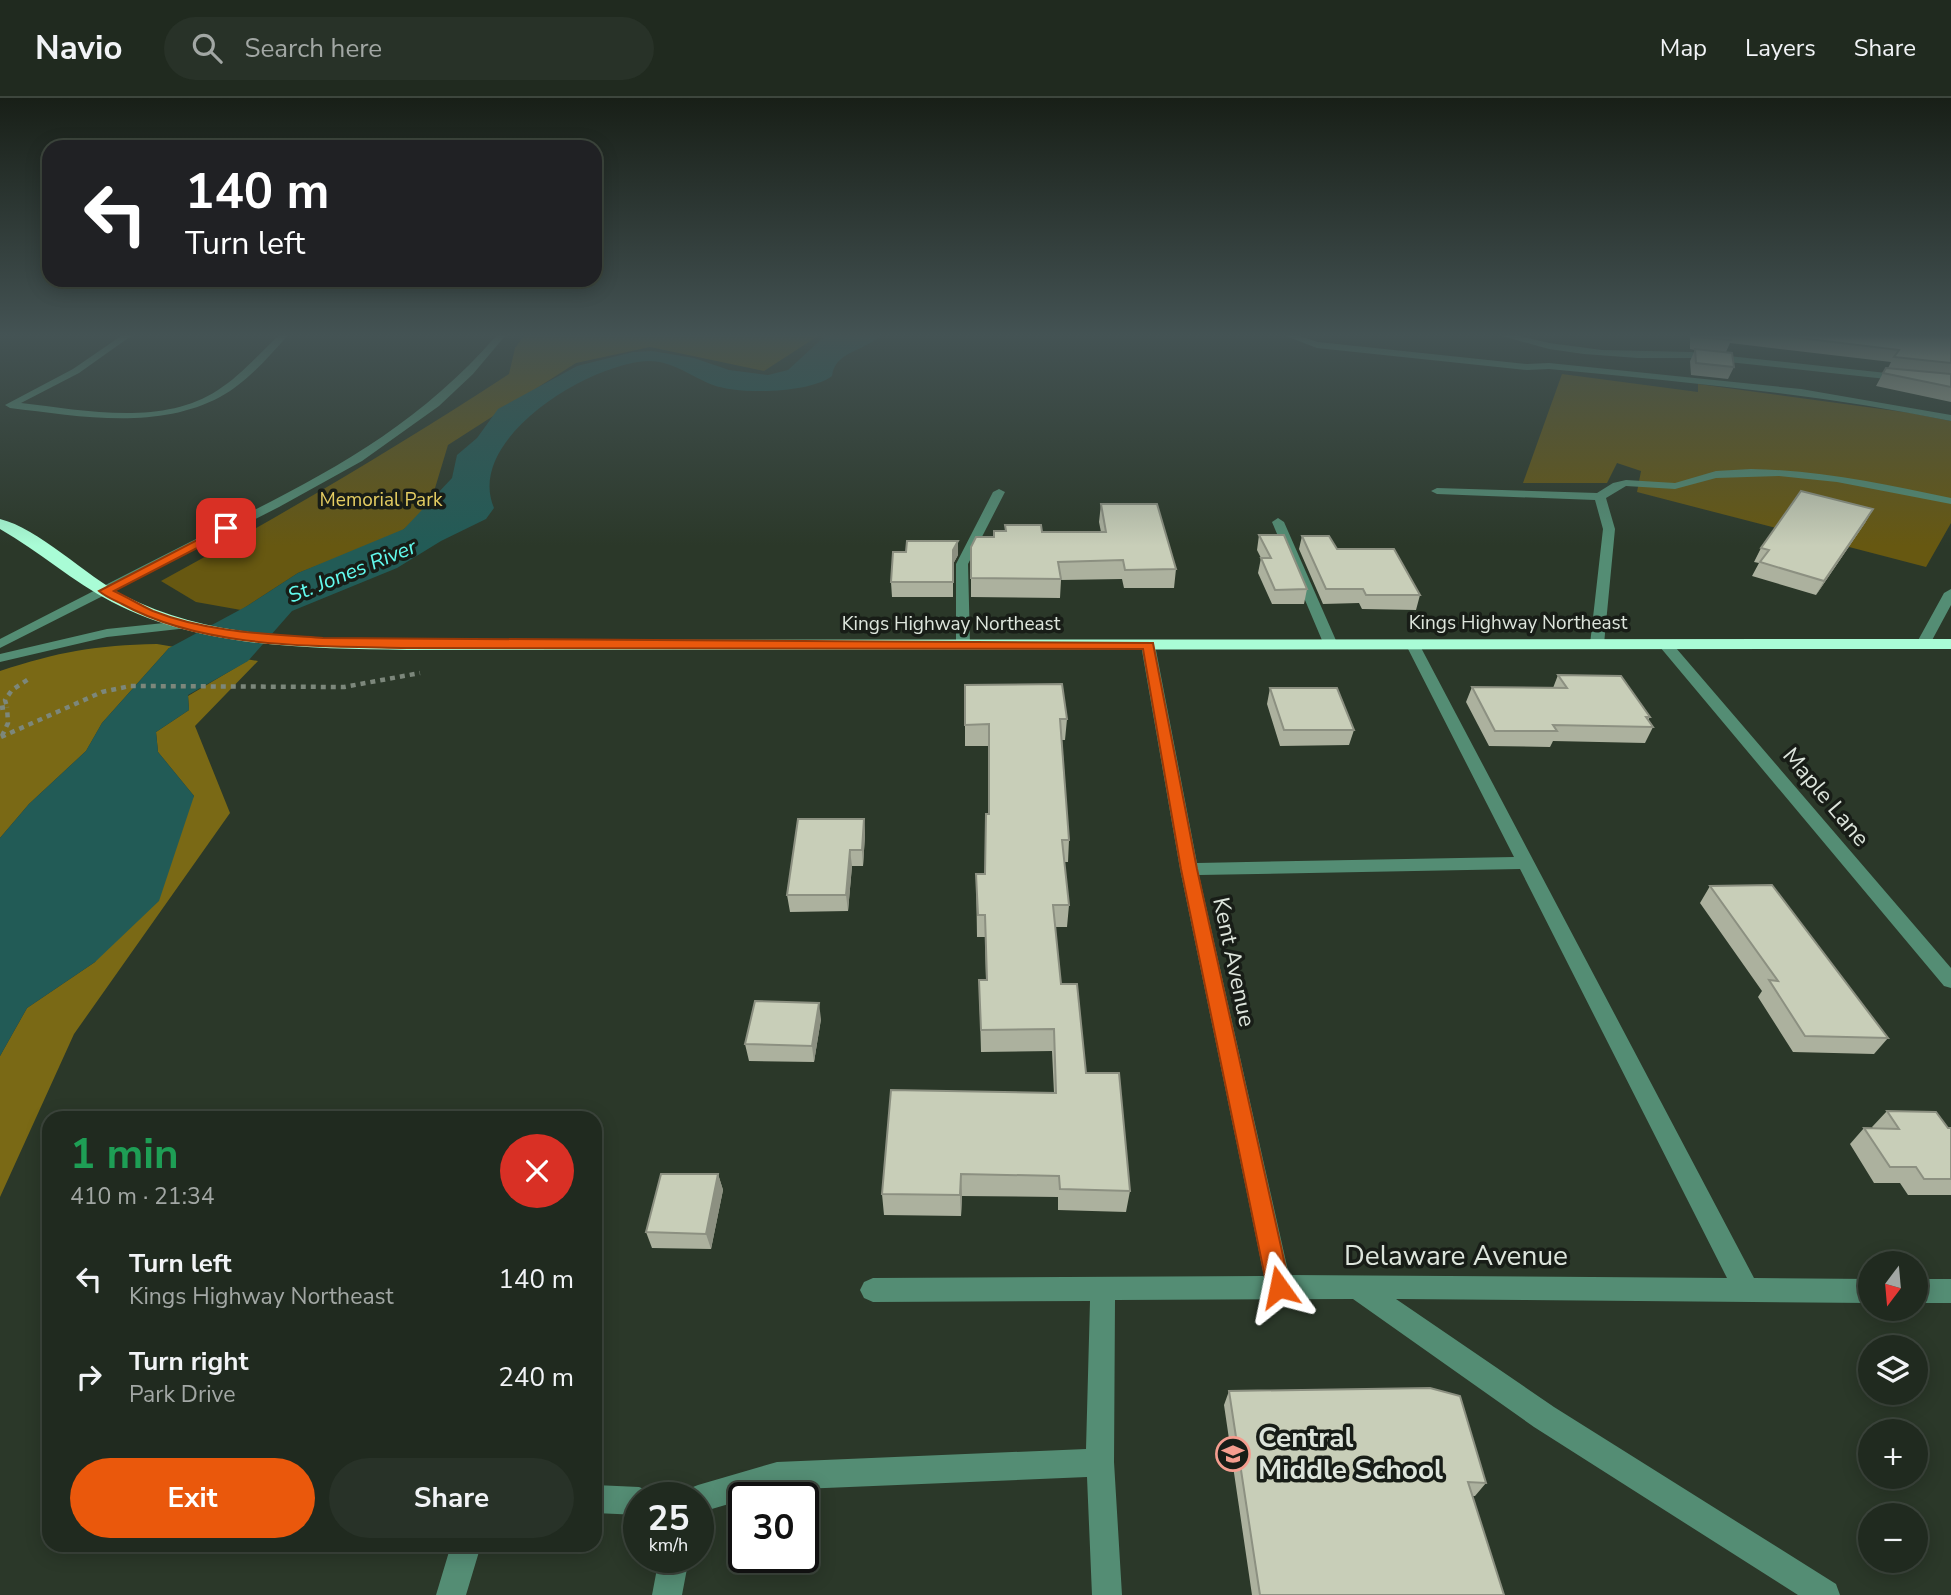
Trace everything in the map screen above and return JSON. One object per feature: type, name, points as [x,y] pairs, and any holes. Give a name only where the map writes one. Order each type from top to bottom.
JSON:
[{"type":"highway","name":"Kings Highway Northeast","points":[[0,523],[33,541],[105,591],[147,613],[183,625],[242,635],[307,641],[407,645],[1951,644]]},
{"type":"street","points":[[5,407],[138,416],[187,406]]},
{"type":"street","points":[[0,644],[298,491],[394,435],[433,406]]},
{"type":"street","points":[[1884,406],[1951,418]]},
{"type":"street","points":[[1600,497],[1609,486],[1627,482],[1675,486],[1721,474],[1777,472],[1826,478],[1951,501]]},
{"type":"street","points":[[1437,491],[1600,497]]},
{"type":"street","points":[[963,644],[962,564],[999,492]]},
{"type":"street","points":[[1597,644],[1609,528],[1600,497]]},
{"type":"street","points":[[1278,522],[1331,645]]},
{"type":"street","points":[[1923,644],[1951,593]]},
{"type":"street","points":[[0,658],[107,633],[183,625]]},
{"type":"street","name":"Maple Lane","points":[[1665,644],[1951,981]]},
{"type":"street","name":"Kent Avenue","points":[[1148,645],[1189,869],[1279,1287]]},
{"type":"street","points":[[1413,645],[1747,1291]]},
{"type":"street","points":[[1189,869],[1526,863]]},
{"type":"street","points":[[1357,1287],[1544,1417],[1825,1595]]},
{"type":"street","name":"Delaware Avenue","points":[[873,1290],[1357,1287],[1858,1291]]},
{"type":"street","points":[[1103,1288],[1100,1462],[1107,1595]]},
{"type":"street","points":[[1928,1291],[1951,1291]]},
{"type":"street","points":[[714,1494],[777,1476],[1100,1462]]},
{"type":"street","points":[[602,1499],[623,1500]]},
{"type":"street","points":[[451,1595],[464,1552]]},
{"type":"street","points":[[667,1595],[671,1573]]},
{"type":"path","points":[[1,737],[102,692],[130,685],[344,687],[422,673]]},
{"type":"path","points":[[1,737],[8,723],[7,707]]},
{"type":"green space","name":"Memorial Park","points":[[459,406],[509,406],[448,445],[429,508],[397,535],[298,573],[241,610],[196,602],[161,581],[250,532]]},
{"type":"green space","points":[[1551,406],[1859,406],[1951,421],[1951,523],[1926,567],[1637,492],[1641,471],[1617,463],[1607,483],[1523,483]]},
{"type":"shaded area","points":[[157,644],[258,661],[195,726],[230,813],[74,1034],[0,1197],[0,1056],[27,1008],[95,962],[194,796],[158,752],[156,732],[189,710],[188,696],[247,661],[169,648],[102,723],[86,751],[29,804],[0,838],[0,671],[77,651]]},
{"type":"water","name":"St. Jones River","points":[[504,406],[543,406],[515,431],[498,456],[490,482],[494,508],[486,519],[441,541],[397,568],[292,611],[248,661],[188,695],[189,710],[156,732],[158,752],[194,796],[159,901],[95,962],[27,1008],[0,1056],[0,838],[29,804],[86,751],[102,723],[169,648],[247,606],[298,573],[404,529],[452,478],[457,455],[477,438],[498,409]]},
{"type":"building","points":[[1801,491],[1873,509],[1824,581],[1760,562],[1769,550],[1761,548]]},
{"type":"building","points":[[1101,504],[1157,504],[1176,569],[1125,570],[1123,560],[1058,562],[1061,579],[971,578],[971,547],[976,537],[994,537],[994,531],[1006,531],[1005,525],[1041,525],[1042,532],[1106,532]]},
{"type":"building","points":[[1259,535],[1284,535],[1307,589],[1275,590],[1261,558],[1271,558]]},
{"type":"building","points":[[1302,536],[1329,536],[1337,549],[1394,549],[1420,595],[1366,595],[1363,589],[1326,589]]},
{"type":"building","points":[[907,541],[958,541],[953,550],[953,582],[891,582],[893,552],[906,552]]},
{"type":"building","points":[[1558,675],[1621,676],[1650,717],[1646,717],[1653,727],[1553,725],[1557,731],[1495,731],[1472,687],[1567,688]]},
{"type":"building","points":[[1062,684],[1067,719],[1060,719],[1069,840],[1062,840],[1069,905],[1053,905],[1061,984],[1077,984],[1086,1073],[1119,1073],[1130,1191],[1060,1189],[1059,1176],[961,1174],[960,1195],[882,1194],[891,1090],[1056,1093],[1054,1029],[981,1030],[979,980],[987,980],[985,915],[978,915],[976,874],[985,874],[986,814],[989,814],[989,724],[965,725],[965,685]]},
{"type":"building","points":[[1270,688],[1337,688],[1354,730],[1284,730]]},
{"type":"building","points":[[798,819],[864,819],[862,850],[850,850],[846,895],[787,895]]},
{"type":"building","points":[[1772,885],[1888,1038],[1805,1036],[1769,980],[1778,981],[1710,886]]},
{"type":"building","points":[[755,1001],[819,1003],[812,1046],[745,1044]]},
{"type":"building","points":[[1887,1111],[1936,1112],[1948,1128],[1951,1128],[1951,1179],[1924,1179],[1916,1167],[1890,1167],[1864,1128],[1899,1129]]},
{"type":"building","points":[[661,1174],[718,1174],[706,1234],[646,1232]]},
{"type":"building","name":"Central Middle School","points":[[1430,1388],[1460,1396],[1486,1483],[1468,1482],[1504,1595],[1260,1595],[1229,1391]]},
{"type":"place","name":"Central Middle School","points":[[1233,1454]]},
{"type":"route","points":[[226,528],[105,591],[147,613],[183,625],[253,636],[323,642],[407,645],[1148,645],[1189,869],[1279,1287]]}]
